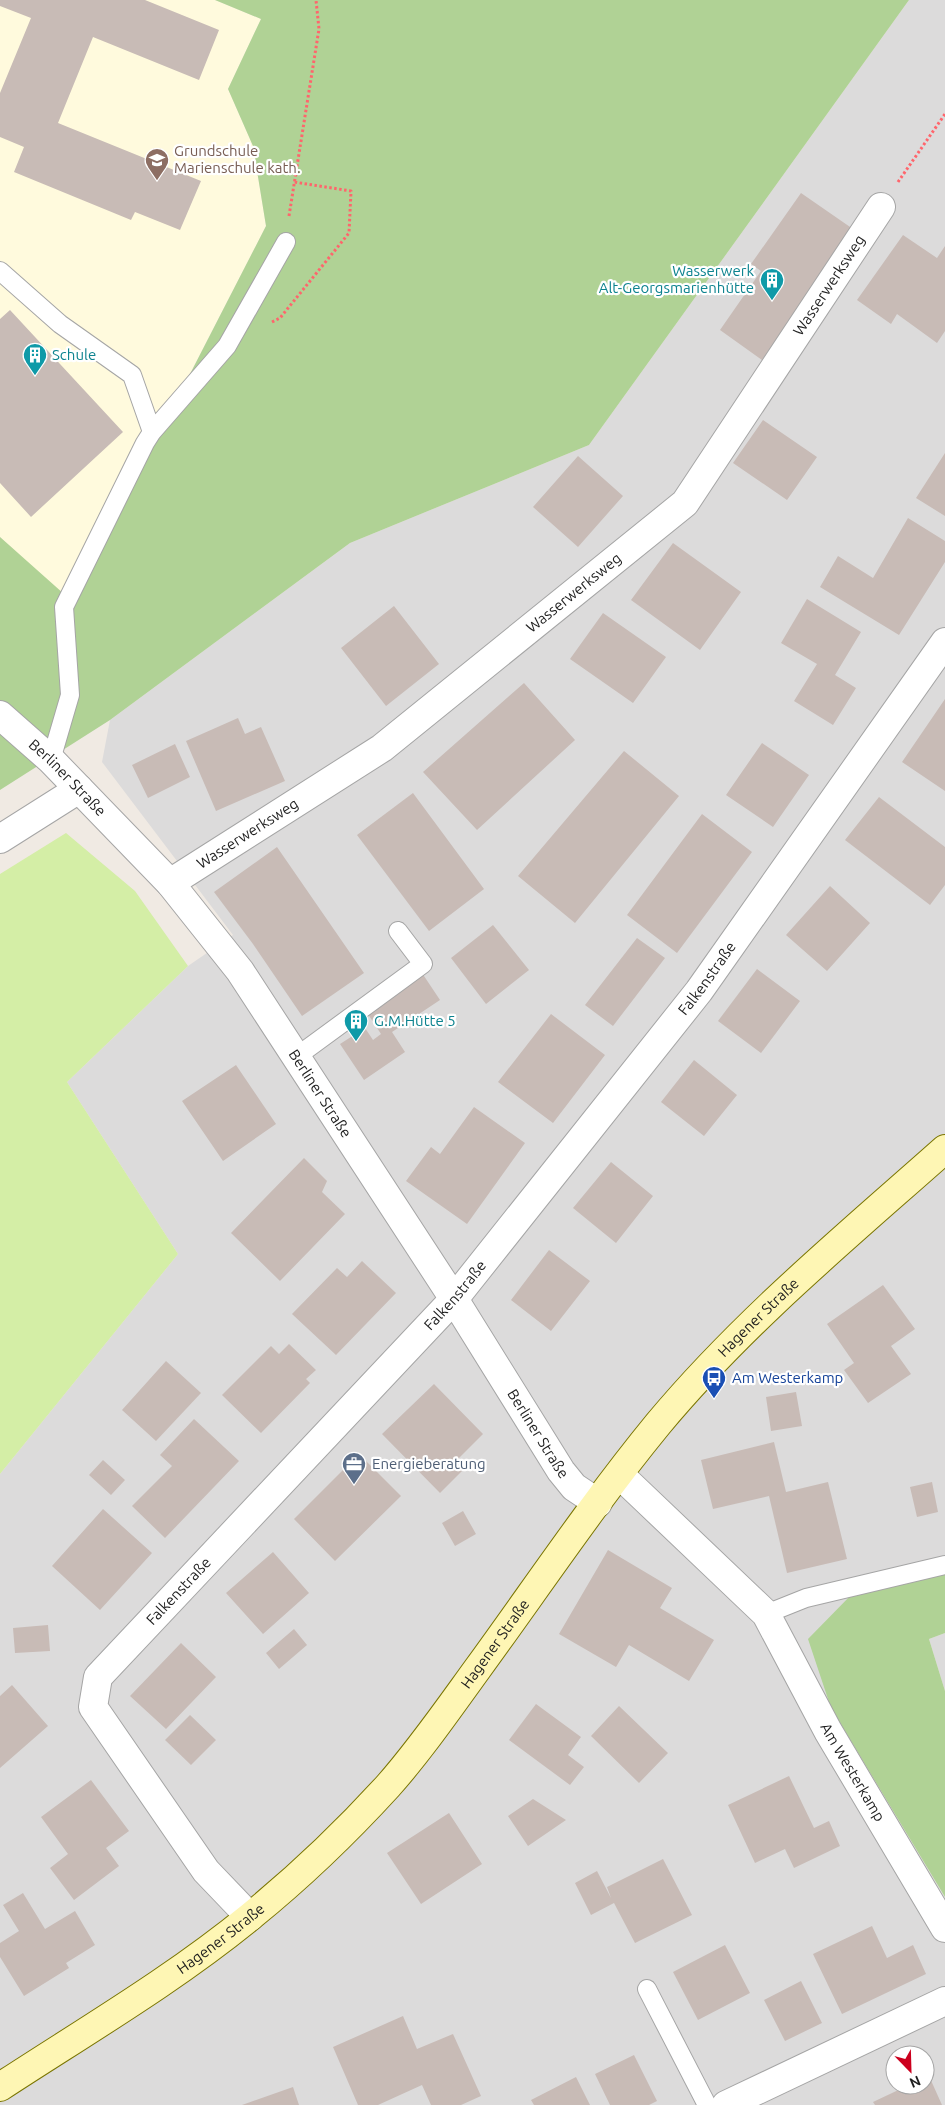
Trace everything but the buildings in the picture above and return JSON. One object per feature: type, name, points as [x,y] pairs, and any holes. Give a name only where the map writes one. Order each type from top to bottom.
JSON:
[{"type":"main road","name":"Hagener Straße","points":[[0,2087],[159,1983],[250,1917],[315,1859],[389,1785],[450,1706],[598,1503],[658,1425],[701,1376],[782,1294],[945,1149]]},
{"type":"street","name":"Wasserwerksweg","points":[[170,883],[382,748],[685,502],[881,207]]},
{"type":"street","name":"Falkenstraße","points":[[250,1917],[206,1871],[93,1707],[98,1676],[454,1299],[699,991],[945,642]]},
{"type":"street","name":"Berliner Straße","points":[[0,714],[51,760],[170,883],[240,971],[454,1299],[561,1471],[574,1487],[598,1503]]},
{"type":"street","points":[[0,839],[79,789]]},
{"type":"street","name":"Am Westerkamp","points":[[620,1475],[766,1614],[828,1731],[945,1928]]},
{"type":"street","points":[[726,2105],[945,2001]]},
{"type":"lane","points":[[51,760],[70,695],[64,607],[152,432],[227,346],[286,242]]},
{"type":"lane","points":[[0,271],[60,324],[132,374],[152,432]]},
{"type":"lane","points":[[296,1057],[423,964],[398,931]]},
{"type":"lane","points":[[766,1614],[806,1598],[945,1565]]},
{"type":"lane","points":[[647,1989],[706,2105]]},
{"type":"path","points":[[286,242],[319,29],[316,0]]},
{"type":"path","points":[[881,207],[945,114]]},
{"type":"shaded area","points":[[0,0],[215,0],[261,19],[228,89],[253,146],[266,226],[72,603],[0,537]]},
{"type":"shaded area","points":[[909,0],[945,0],[945,1573],[831,1708],[945,1897],[945,2105],[0,2105],[0,1474],[178,1254],[67,1082],[188,966],[233,935],[102,762],[110,720],[350,543],[589,445]]},
{"type":"shaded area","points":[[945,1633],[945,1691],[929,1639]]},
{"type":"green space","points":[[215,0],[909,0],[589,445],[350,543],[110,720],[0,790],[0,537],[73,602],[266,226],[253,146],[228,89],[261,19]]},
{"type":"green space","points":[[66,833],[135,891],[188,966],[67,1082],[178,1254],[0,1474],[0,874]]},
{"type":"green space","points":[[945,1573],[945,1633],[929,1639],[945,1691],[945,1897],[831,1708],[808,1639],[854,1592]]},
{"type":"place","name":"Grundschule Marienschule kath.","points":[[157,181]]},
{"type":"place","name":"Wasserwerk Alt-Georgsmarienhütte","points":[[772,301]]},
{"type":"place","name":"Schule","points":[[35,376]]},
{"type":"place","name":"G.M.Hütte 5","points":[[356,1042]]},
{"type":"place","name":"Am Westerkamp","points":[[714,1399]]},
{"type":"place","name":"Energieberatung","points":[[354,1485]]}]
